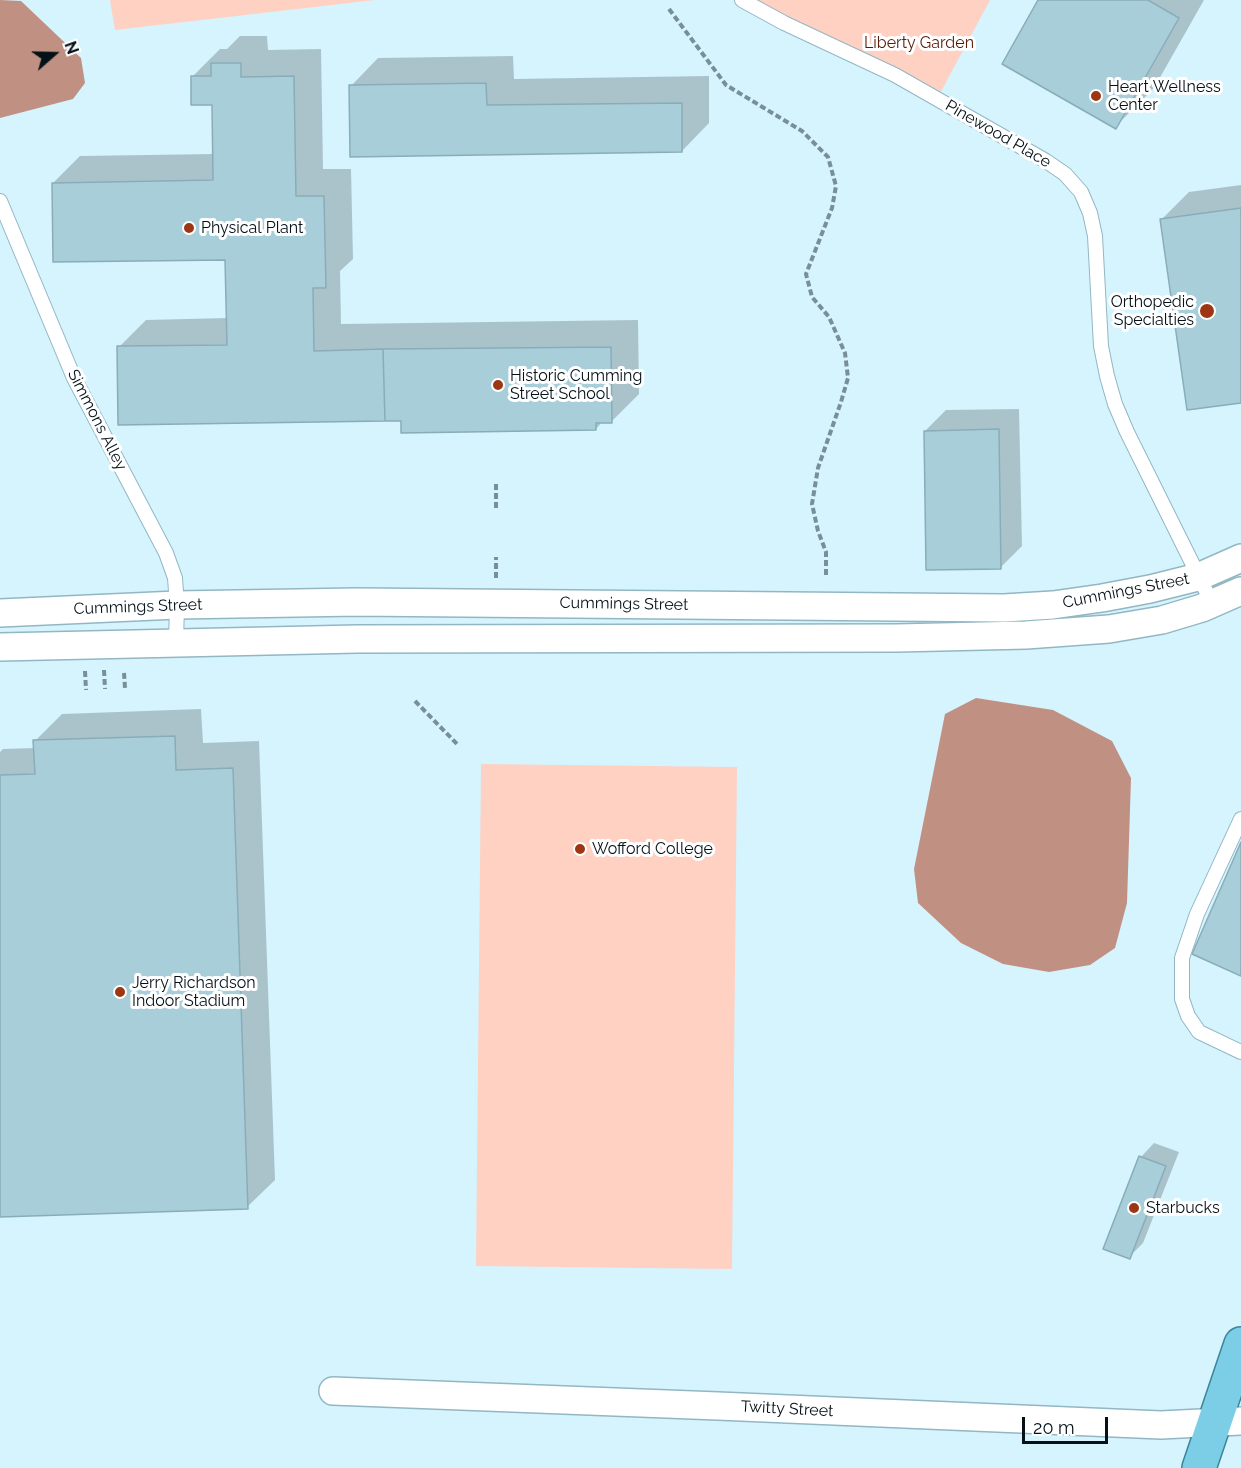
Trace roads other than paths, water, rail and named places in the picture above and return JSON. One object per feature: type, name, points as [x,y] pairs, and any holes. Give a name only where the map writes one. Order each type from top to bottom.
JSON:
[{"type":"highway","points":[[1198,1468],[1227,1421],[1241,1344]]},
{"type":"street","name":"Cummings Street","points":[[0,613],[177,605],[357,602],[1004,608],[1102,598],[1150,589],[1198,577],[1241,558]]},
{"type":"street","name":"Cummings Street","points":[[0,647],[357,639],[873,638],[1026,635],[1109,629],[1162,620],[1202,608],[1241,591]]},
{"type":"street","name":"Twitty Street","points":[[333,1391],[1161,1425],[1227,1421]]},
{"type":"lane","name":"Pinewood Place","points":[[742,0],[784,23],[895,75],[1036,155],[1065,174],[1080,192],[1090,213],[1095,236],[1101,346],[1109,385],[1127,432],[1212,603]]},
{"type":"lane","name":"Simmons Alley","points":[[0,201],[74,378],[166,553],[175,578],[176,642]]},
{"type":"lane","points":[[1241,819],[1197,914],[1182,958],[1182,999],[1188,1016],[1199,1032],[1241,1052]]},
{"type":"place","name":"Heart Wellness Center","points":[[1096,96]]},
{"type":"place","name":"Physical Plant","points":[[189,228]]},
{"type":"place","name":"Orthopedic Specialties","points":[[1207,311]]},
{"type":"place","name":"Historic Cumming Street School","points":[[498,385]]},
{"type":"place","name":"Wofford College","points":[[580,849]]},
{"type":"place","name":"Jerry Richardson Indoor Stadium","points":[[120,992]]},
{"type":"place","name":"Starbucks","points":[[1134,1208]]},
{"type":"park label","name":"Liberty Garden","points":[[919,43]]}]
